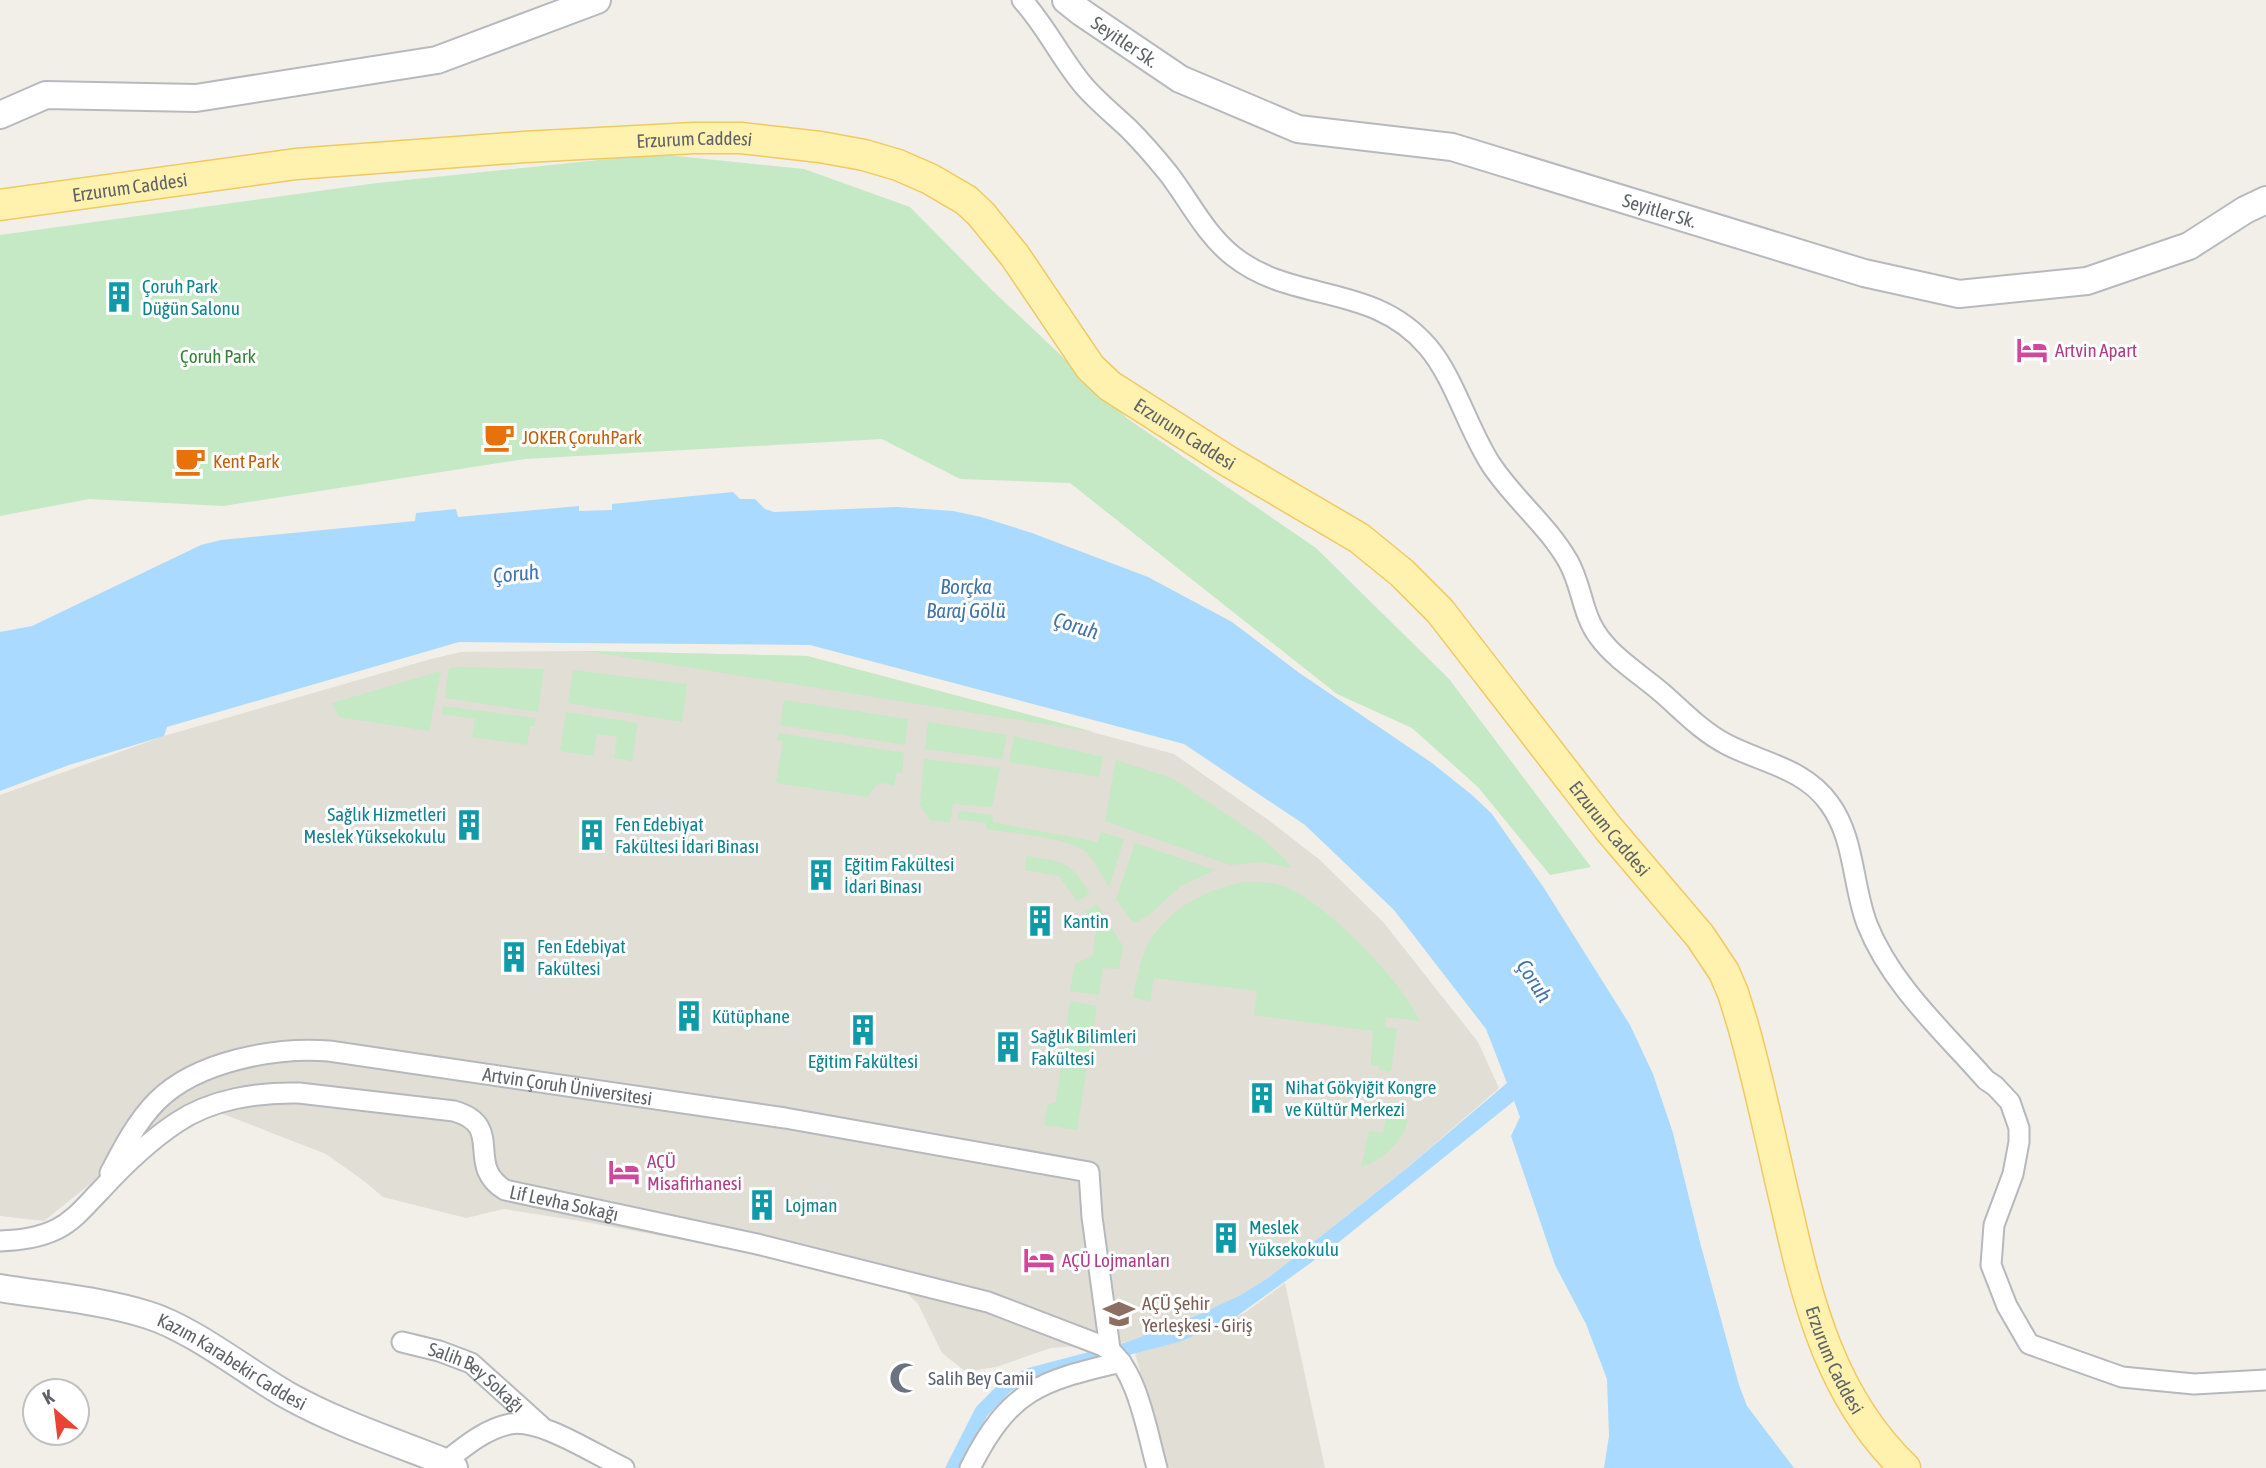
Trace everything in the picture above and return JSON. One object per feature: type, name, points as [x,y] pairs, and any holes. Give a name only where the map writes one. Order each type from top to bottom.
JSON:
[{"type":"main road","name":"Erzurum Caddesi","points":[[0,205],[296,164],[524,147],[694,138],[779,141],[864,155],[898,165],[950,190],[981,214],[997,232],[1071,342],[1090,367],[1110,386],[1226,460],[1359,538],[1421,591],[1465,642],[1608,828],[1700,936],[1724,972],[1742,1022],[1802,1277],[1824,1346],[1850,1400],[1867,1425],[1905,1468]]},
{"type":"street","points":[[0,115],[46,95],[196,98],[437,60],[597,0]]},
{"type":"street","points":[[1022,0],[1085,87],[1148,150],[1228,253],[1245,265],[1283,283],[1376,307],[1399,320],[1426,344],[1437,358],[1472,431],[1492,465],[1569,562],[1578,581],[1590,624],[1609,649],[1708,734],[1741,751],[1794,772],[1810,782],[1833,808],[1847,835],[1865,917],[1887,963],[1900,982],[1986,1080],[2003,1093],[2016,1114],[2019,1142],[2013,1174],[1993,1225],[1991,1265],[2007,1306],[2029,1344],[2122,1377],[2194,1384],[2266,1380]]},
{"type":"street","name":"Seyitler Sk.","points":[[1066,0],[1180,79],[1298,129],[1452,147],[1864,273],[1959,294],[2087,281],[2189,246],[2245,210],[2266,200]]},
{"type":"street","name":"Artvin Çoruh Üniversitesi","points":[[101,1189],[142,1118],[167,1091],[199,1073],[264,1054],[309,1050],[785,1118],[1089,1172],[1092,1217],[1116,1356]]},
{"type":"street","name":"Lif Levha Sokağı","points":[[0,1241],[24,1239],[58,1228],[72,1219],[101,1189],[177,1122],[192,1114],[235,1099],[274,1092],[299,1093],[454,1111],[471,1117],[477,1123],[484,1136],[485,1165],[492,1179],[505,1190],[757,1244],[988,1302],[1116,1356]]},
{"type":"street","name":"Kazım Karabekir Caddesi","points":[[0,1288],[149,1315],[185,1332],[289,1396],[341,1421],[449,1465]]},
{"type":"street","name":"Salih Bey Sokağı","points":[[402,1342],[439,1351],[471,1363],[541,1427]]},
{"type":"street","points":[[970,1468],[999,1420],[1019,1400],[1037,1387],[1116,1356],[1138,1402],[1157,1468]]},
{"type":"street","name":"Salih Bey Sokağı","points":[[449,1465],[474,1439],[510,1424],[525,1423],[541,1427],[624,1468]]},
{"type":"shaded area","points":[[586,651],[807,656],[1174,754],[1320,860],[1384,923],[1478,1042],[1499,1088],[1406,1169],[1268,1278],[1241,1296],[1127,1342],[1051,1348],[996,1367],[966,1372],[942,1353],[918,1304],[900,1286],[738,1250],[580,1221],[504,1209],[466,1218],[383,1197],[326,1154],[192,1102],[44,1221],[0,1216],[0,795],[164,736],[431,659],[461,652]]},
{"type":"shaded area","points":[[1285,1283],[1325,1468],[1167,1468],[1135,1353],[1209,1331],[1246,1312]]},
{"type":"green space","name":"Çoruh Park","points":[[657,154],[804,169],[910,207],[994,292],[1128,419],[1316,548],[1449,679],[1591,867],[1550,875],[1478,787],[1412,728],[1337,694],[1070,483],[960,479],[882,439],[525,459],[223,506],[89,499],[0,516],[0,235],[377,183]]},
{"type":"green space","points":[[586,651],[807,656],[1094,732]]},
{"type":"green space","points":[[449,669],[544,669],[538,712],[445,698]]},
{"type":"green space","points":[[573,670],[687,684],[682,722],[568,703]]},
{"type":"green space","points":[[441,671],[429,731],[339,717],[332,703]]},
{"type":"green space","points":[[784,700],[908,719],[905,745],[780,725]]},
{"type":"green space","points":[[443,706],[536,718],[535,726],[530,726],[527,745],[472,737],[475,719],[442,714]]},
{"type":"green space","points":[[566,712],[638,723],[632,761],[614,758],[617,737],[597,734],[593,756],[560,751]]},
{"type":"green space","points":[[928,722],[1007,735],[1002,759],[925,749]]},
{"type":"green space","points":[[779,733],[904,753],[902,773],[897,772],[894,786],[884,783],[876,785],[868,797],[776,783],[783,741],[777,740]]},
{"type":"green space","points":[[1014,736],[1103,757],[1099,777],[1009,762]]},
{"type":"green space","points":[[924,759],[1000,768],[992,807],[953,804],[950,823],[930,820],[920,805]]},
{"type":"green space","points":[[1116,760],[1172,778],[1262,838],[1291,868],[1261,862],[1230,865],[1105,821]]},
{"type":"green space","points":[[959,811],[993,815],[993,822],[1098,842],[1101,832],[1124,839],[1109,887],[1091,858],[1080,848],[1055,840],[986,829],[986,823],[958,819]]},
{"type":"green space","points":[[1135,843],[1215,870],[1181,886],[1149,915],[1135,923],[1116,899]]},
{"type":"green space","points":[[1026,856],[1064,864],[1077,875],[1090,894],[1077,901],[1059,876],[1025,870]]},
{"type":"green space","points":[[1246,882],[1283,886],[1320,908],[1360,944],[1396,984],[1420,1021],[1386,1017],[1385,1027],[1397,1029],[1391,1072],[1371,1065],[1373,1031],[1254,1015],[1257,991],[1154,978],[1150,1001],[1133,998],[1145,950],[1162,924],[1201,896]]},
{"type":"green space","points":[[1097,904],[1123,946],[1119,969],[1103,968],[1099,995],[1070,991],[1075,964],[1093,955],[1096,930],[1085,912]]},
{"type":"green space","points":[[1070,1001],[1097,1006],[1077,1130],[1044,1125],[1048,1104],[1056,1102]]},
{"type":"green space","points":[[1386,1118],[1408,1120],[1402,1136],[1390,1150],[1361,1167],[1369,1131],[1383,1133]]},
{"type":"water","name":"Borçka Baraj Gölü","points":[[733,492],[740,499],[755,499],[765,509],[774,512],[897,507],[953,511],[1032,533],[1148,577],[1232,622],[1298,672],[1432,763],[1472,795],[1492,814],[1544,888],[1630,1025],[1653,1074],[1673,1133],[1739,1385],[1747,1406],[1794,1468],[1604,1468],[1609,1436],[1607,1379],[1586,1324],[1555,1265],[1511,1136],[1520,1117],[1514,1101],[1334,1246],[1230,1321],[1179,1342],[1028,1381],[1010,1392],[987,1416],[962,1468],[945,1468],[976,1407],[1003,1380],[1028,1368],[1127,1342],[1198,1315],[1241,1295],[1268,1278],[1406,1169],[1507,1083],[1486,1029],[1394,910],[1305,825],[1184,744],[810,645],[459,642],[167,727],[164,736],[69,765],[0,791],[0,632],[32,626],[201,545],[221,540],[415,521],[416,513],[456,509],[458,517],[579,506],[579,511],[612,510],[612,504]]},
{"type":"place","name":"Çoruh Park Düğün Salonu","points":[[119,297]]},
{"type":"place","name":"Artvin Apart","points":[[2032,350]]},
{"type":"place","name":"JOKER ÇoruhPark","points":[[499,437]]},
{"type":"place","name":"Kent Park","points":[[190,461]]},
{"type":"place","name":"Sağlık Hizmetleri Meslek Yüksekokulu","points":[[469,825]]},
{"type":"place","name":"Fen Edebiyat Fakültesi İdari Binası","points":[[592,835]]},
{"type":"place","name":"Eğitim Fakültesi İdari Binası","points":[[821,875]]},
{"type":"place","name":"Kantin","points":[[1040,921]]},
{"type":"place","name":"Fen Edebiyat Fakültesi","points":[[514,957]]},
{"type":"place","name":"Kütüphane","points":[[689,1016]]},
{"type":"place","name":"Eğitim Fakültesi","points":[[863,1030]]},
{"type":"place","name":"Sağlık Bilimleri Fakültesi","points":[[1008,1047]]},
{"type":"place","name":"Nihat Gökyiğit Kongre ve Kültür Merkezi","points":[[1262,1098]]},
{"type":"place","name":"AÇÜ Misafirhanesi","points":[[624,1172]]},
{"type":"place","name":"Lojman","points":[[762,1205]]},
{"type":"place","name":"Meslek Yüksekokulu","points":[[1226,1238]]},
{"type":"place","name":"AÇÜ Lojmanları","points":[[1039,1260]]},
{"type":"place","name":"AÇÜ Şehir Yerleşkesi - Giriş","points":[[1119,1314]]},
{"type":"place","name":"Salih Bey Camii","points":[[905,1378]]},
{"type":"water label","name":"Çoruh","points":[[516,574]]},
{"type":"water label","name":"Çoruh","points":[[1076,626]]},
{"type":"water label","name":"Çoruh","points":[[1534,981]]}]
